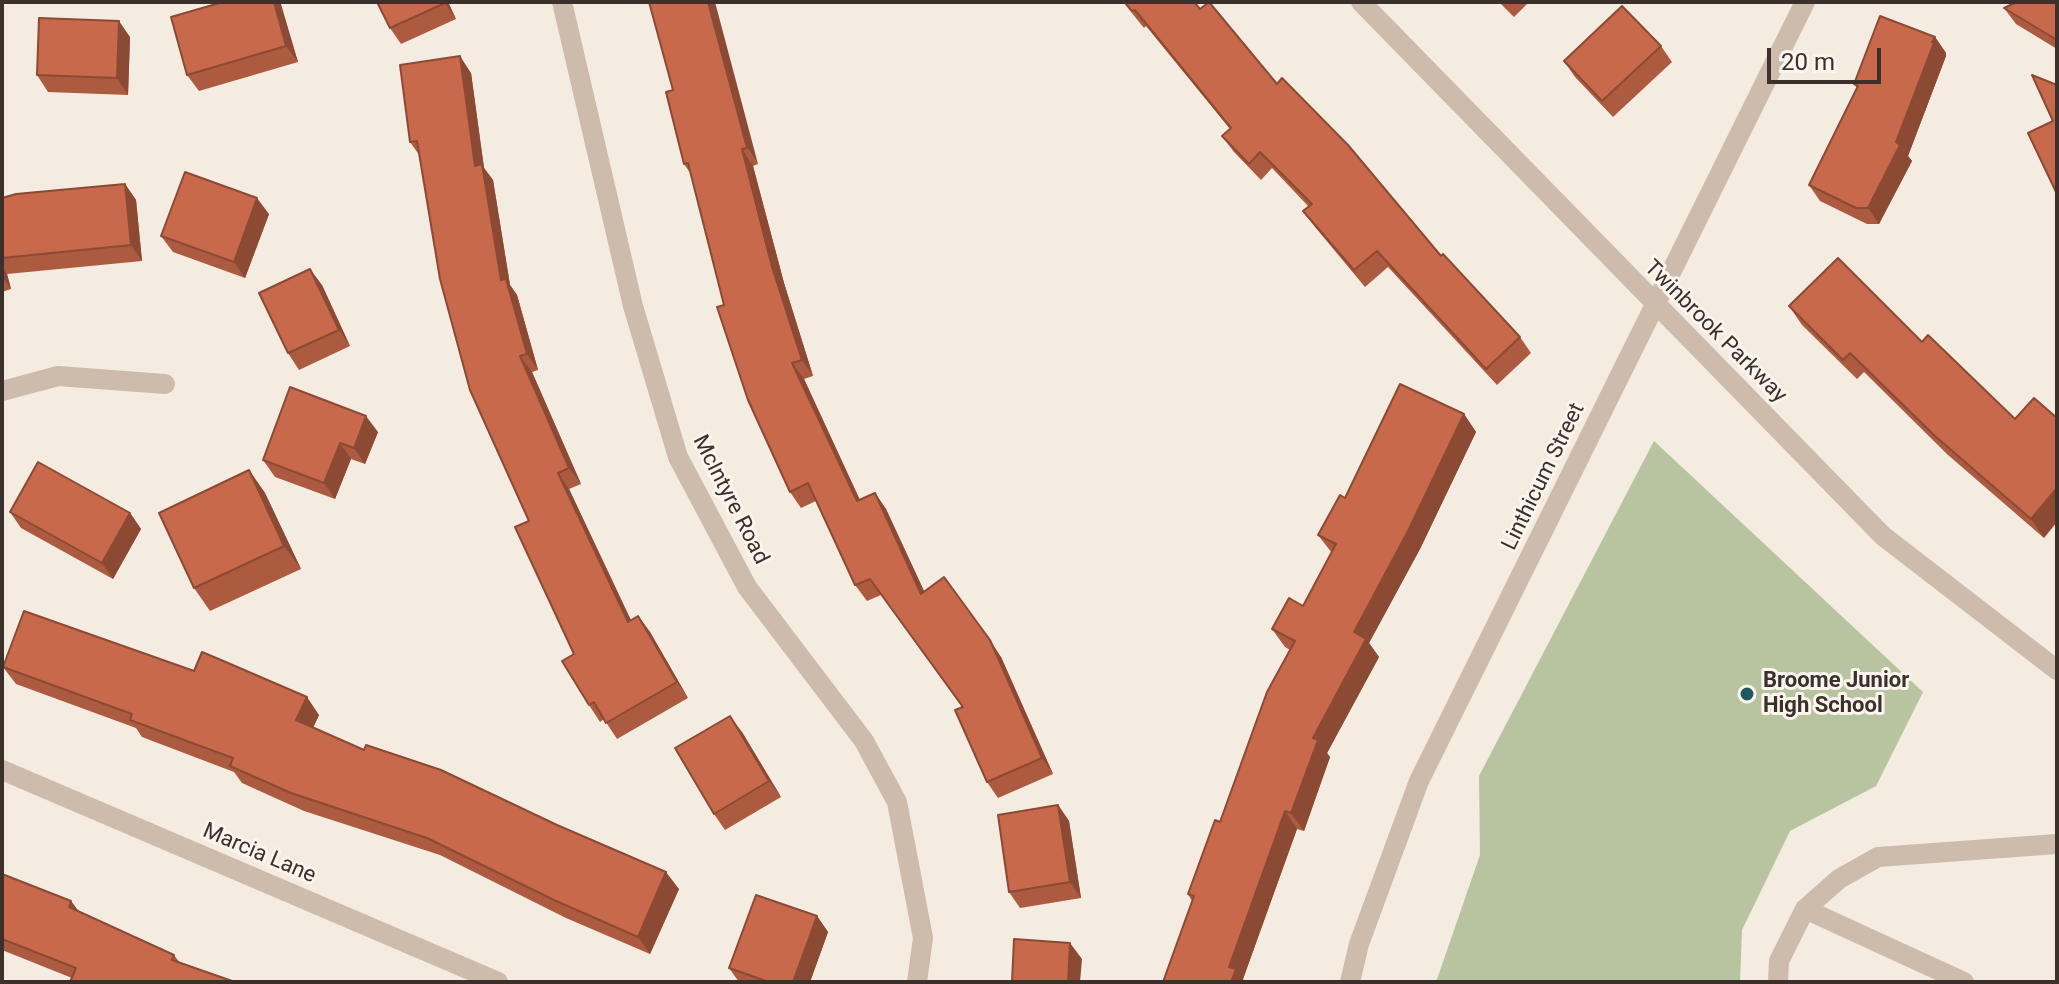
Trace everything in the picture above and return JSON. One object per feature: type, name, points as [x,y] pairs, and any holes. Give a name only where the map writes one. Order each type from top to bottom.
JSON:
[{"type":"street","name":"McIntyre Road","points":[[562,2],[633,306],[678,457],[747,587],[864,741],[897,802],[923,938],[917,982]]},
{"type":"street","name":"Twinbrook Parkway","points":[[1361,2],[1883,536],[2057,670]]},
{"type":"street","name":"Linthicum Street","points":[[1350,982],[1359,944],[1419,781],[1805,2]]},
{"type":"street","points":[[2,391],[58,376],[165,384]]},
{"type":"street","name":"Marcia Lane","points":[[2,770],[498,982]]},
{"type":"street","points":[[1778,982],[1779,961],[1805,909],[1839,879],[1878,857],[2057,844]]},
{"type":"street","points":[[1805,909],[1964,982]]},
{"type":"green space","name":"Broome Junior High School","points":[[1654,441],[1923,692],[1876,786],[1790,831],[1742,930],[1740,982],[1436,982],[1480,855],[1479,776]]},
{"type":"building","points":[[223,2],[274,2],[286,46],[187,75],[171,17]]},
{"type":"building","points":[[377,2],[444,2],[445,3],[390,28]]},
{"type":"building","points":[[649,2],[708,2],[747,148],[742,149],[772,267],[802,360],[792,363],[857,501],[875,493],[921,594],[944,577],[990,640],[1042,758],[987,782],[955,710],[963,707],[870,579],[855,585],[808,483],[790,492],[748,400],[717,307],[724,305],[688,163],[684,164],[666,92],[673,90]]},
{"type":"building","points":[[1125,2],[1194,2],[1200,9],[1209,2],[1277,84],[1282,78],[1348,145],[1441,256],[1443,254],[1520,337],[1486,369],[1377,251],[1354,270],[1303,211],[1312,204],[1260,152],[1249,164],[1222,136],[1231,128],[1135,10],[1132,11]]},
{"type":"building","points":[[2017,2],[2057,2],[2057,40],[2004,8]]},
{"type":"building","points":[[1622,6],[1661,46],[1602,101],[1564,61]]},
{"type":"building","points":[[1880,16],[1935,37],[1932,42],[1935,40],[1896,142],[1900,145],[1868,208],[1856,208],[1809,185],[1858,86],[1854,84]]},
{"type":"building","points":[[39,18],[119,21],[117,78],[37,75]]},
{"type":"building","points":[[460,56],[475,166],[482,164],[501,280],[506,279],[527,354],[520,356],[569,468],[558,473],[628,622],[638,616],[677,682],[606,723],[594,702],[589,705],[562,661],[574,654],[515,527],[529,521],[470,390],[440,279],[417,141],[410,142],[400,65]]},
{"type":"building","points":[[2032,75],[2057,85],[2057,192],[2028,133],[2053,121]]},
{"type":"building","points":[[185,172],[257,198],[234,262],[161,236]]},
{"type":"building","points":[[125,184],[131,245],[2,258],[2,198]]},
{"type":"building","points":[[1838,258],[1922,342],[1928,335],[2015,419],[2034,398],[2057,418],[2057,488],[2031,519],[1935,436],[1850,353],[1843,360],[1789,306]]},
{"type":"building","points":[[310,269],[339,330],[288,353],[259,293]]},
{"type":"building","points":[[1400,384],[1464,414],[1408,531],[1354,632],[1366,639],[1313,738],[1318,740],[1291,813],[1285,811],[1229,967],[1236,969],[1231,982],[1163,982],[1194,896],[1188,894],[1215,820],[1220,822],[1267,692],[1295,641],[1272,629],[1289,598],[1303,606],[1336,544],[1318,535],[1340,495],[1345,498]]},
{"type":"building","points":[[290,387],[366,416],[354,448],[340,443],[324,483],[263,460]]},
{"type":"building","points":[[38,462],[130,513],[102,563],[10,512]]},
{"type":"building","points":[[249,470],[284,546],[194,588],[159,513]]},
{"type":"building","points":[[24,611],[194,671],[202,652],[307,697],[296,720],[364,750],[366,745],[441,770],[666,872],[638,937],[427,838],[291,793],[230,766],[233,758],[130,720],[132,714],[3,667]]},
{"type":"building","points":[[730,716],[769,781],[714,814],[675,748]]},
{"type":"building","points":[[1058,805],[1070,882],[1009,892],[998,815]]},
{"type":"building","points":[[2,874],[71,901],[69,907],[174,955],[172,960],[235,982],[70,982],[76,968],[2,939]]},
{"type":"building","points":[[756,895],[817,916],[793,982],[769,982],[729,968]]},
{"type":"building","points":[[1014,939],[1070,943],[1068,982],[1012,982]]},
{"type":"place","name":"Broome Junior High School","points":[[1747,694]]}]
